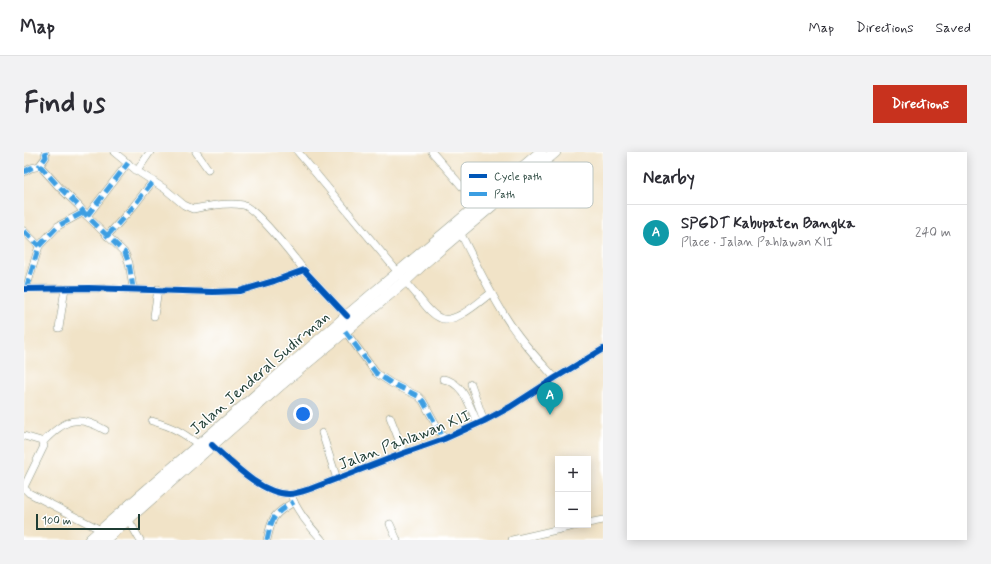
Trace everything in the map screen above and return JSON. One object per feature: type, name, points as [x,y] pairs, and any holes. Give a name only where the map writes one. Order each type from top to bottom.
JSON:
[{"type":"highway","name":"Jalan Jenderal Sudirman","points":[[529,162],[541,152]]},
{"type":"highway","name":"Jalan Jenderal Sudirman","points":[[543,162],[555,152]]},
{"type":"highway","name":"Jalan Jenderal Sudirman","points":[[104,536],[170,476],[212,445],[345,331],[475,208]]},
{"type":"highway","name":"Jalan Jenderal Sudirman","points":[[90,540],[104,536],[128,519],[199,445],[347,316],[402,277],[488,208]]},
{"type":"street","points":[[114,152],[128,162],[137,171],[165,189],[184,205],[190,208],[235,204],[250,209],[261,219],[304,270],[347,316]]},
{"type":"street","points":[[137,171],[150,152]]},
{"type":"street","points":[[196,152],[208,169]]},
{"type":"street","points":[[298,152],[430,310],[439,318],[444,320],[455,318],[491,292]]},
{"type":"street","points":[[432,152],[461,185]]},
{"type":"street","points":[[24,172],[31,168],[40,166],[46,158],[46,153]]},
{"type":"street","points":[[128,162],[86,214],[58,226],[40,246],[25,289],[133,288],[213,292],[240,291],[304,270]]},
{"type":"street","points":[[40,166],[126,256],[129,263],[133,288]]},
{"type":"street","points":[[107,236],[134,207],[153,181]]},
{"type":"street","points":[[24,231],[40,246]]},
{"type":"street","points":[[460,232],[505,317],[526,346],[555,378]]},
{"type":"street","points":[[60,328],[65,288]]},
{"type":"street","points":[[154,316],[158,289]]},
{"type":"street","points":[[345,331],[376,373],[391,384],[418,396],[423,400],[444,439]]},
{"type":"street","name":"Jalan Pahlawan XII","points":[[212,445],[238,468],[260,484],[277,492],[291,494],[337,479],[444,439],[481,423],[510,407],[603,349]]},
{"type":"street","points":[[443,379],[449,380],[460,388],[481,423]]},
{"type":"street","points":[[471,384],[481,423]]},
{"type":"street","points":[[390,417],[404,453]]},
{"type":"street","points":[[43,442],[64,424],[75,420],[81,420],[94,424],[105,430]]},
{"type":"street","points":[[152,421],[177,430],[199,445]]},
{"type":"street","points":[[322,433],[337,479]]},
{"type":"street","points":[[24,436],[43,442]]},
{"type":"street","points":[[43,442],[44,449],[25,485],[25,490],[104,536]]},
{"type":"street","points":[[291,494],[294,502],[322,540]]},
{"type":"street","points":[[267,540],[276,514],[294,502]]},
{"type":"street","points":[[128,519],[140,540]]},
{"type":"street","points":[[591,522],[603,520]]},
{"type":"street","points":[[390,524],[398,540]]},
{"type":"street","points":[[512,540],[565,528]]},
{"type":"marked path","points":[[45,152],[46,157],[40,165],[41,167],[87,216],[125,253],[129,263],[133,288]]},
{"type":"marked path","points":[[87,216],[128,163]]},
{"type":"marked path","points":[[24,172],[31,168],[40,166]]},
{"type":"marked path","points":[[107,236],[133,207],[153,181]]},
{"type":"marked path","points":[[26,289],[39,246],[58,226],[84,212]]},
{"type":"marked path","points":[[24,231],[39,246]]},
{"type":"marked path","points":[[345,331],[376,373],[391,383],[418,396],[423,401],[444,439]]},
{"type":"marked path","points":[[267,540],[270,526],[274,517],[294,502]]},
{"type":"cycle path","points":[[24,289],[89,288],[213,292],[240,291],[304,270],[347,316]]},
{"type":"cycle path","points":[[212,445],[248,476],[268,489],[278,493],[297,493],[444,439],[484,421],[510,407],[603,349]]},
{"type":"place","name":"SPGDT Kabupaten Bangka","points":[[550,415]]}]
